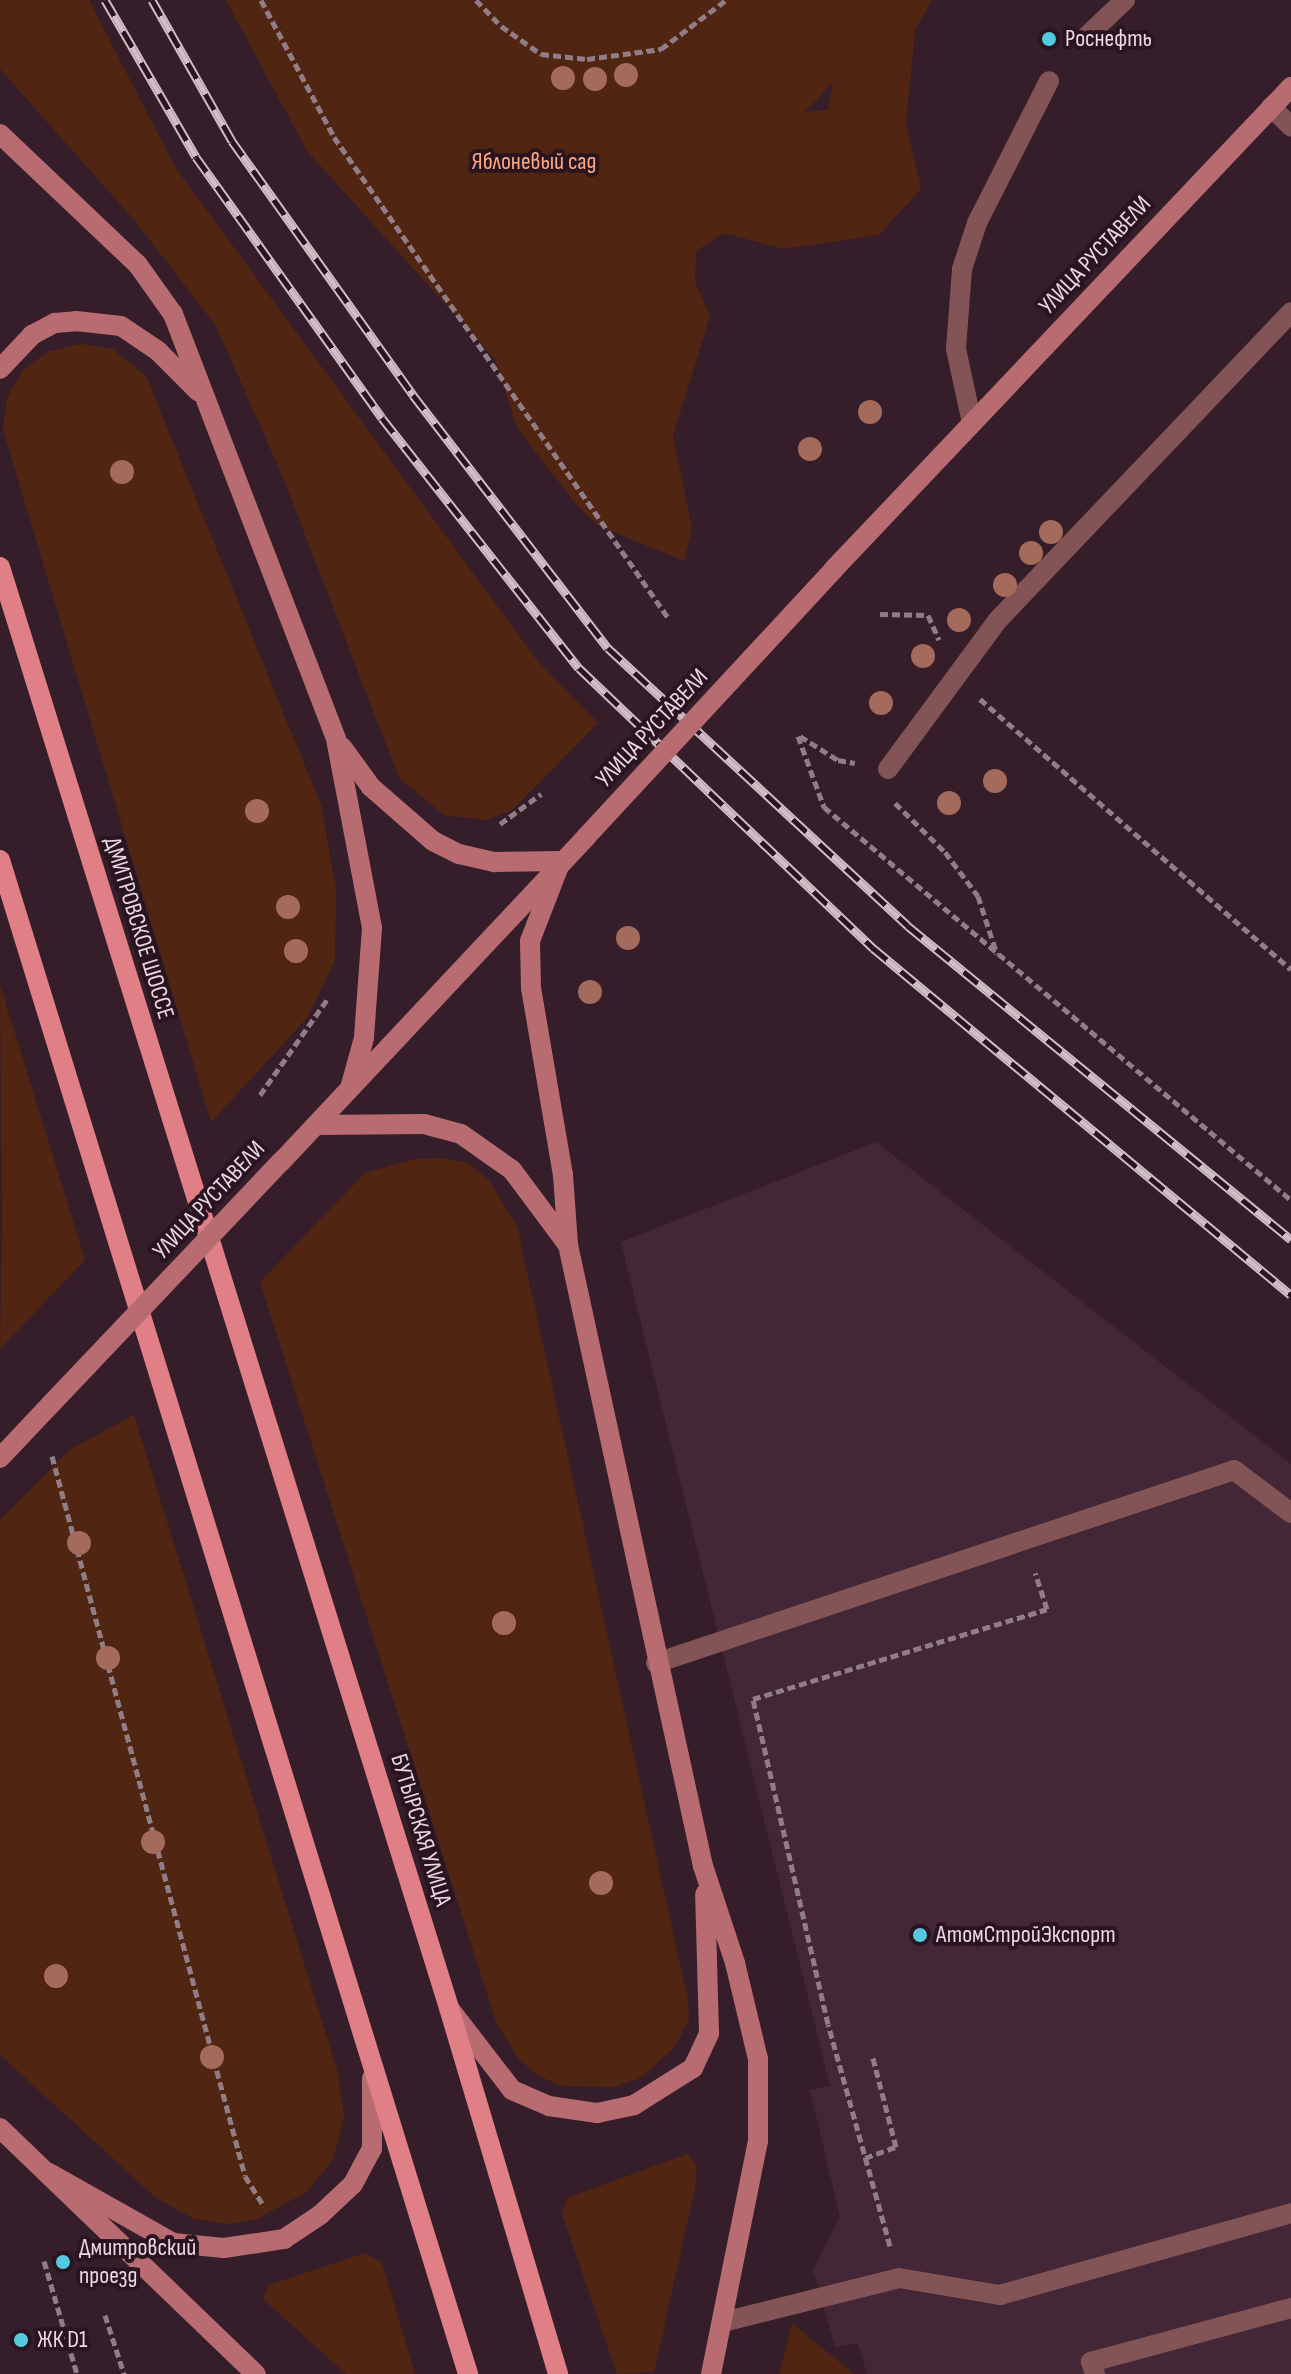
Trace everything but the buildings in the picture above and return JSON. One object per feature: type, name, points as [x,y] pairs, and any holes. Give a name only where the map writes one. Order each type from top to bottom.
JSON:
[{"type":"main road","name":"УЛИЦА РУСТАВЕЛИ","points":[[46,1410],[833,570],[1291,87]]},
{"type":"main road","points":[[0,134],[138,265],[173,314],[201,394],[336,739],[372,928],[366,1024],[350,1088]]},
{"type":"main road","points":[[0,369],[32,335],[55,323],[121,326],[158,351],[201,394]]},
{"type":"main road","name":"ДМИТРОВСКОЕ ШОССЕ","points":[[1,568],[227,1304]]},
{"type":"main road","points":[[336,739],[371,787],[433,841],[459,854],[495,862],[561,861],[530,941],[531,988],[563,1175],[568,1245],[656,1663],[703,1866],[735,1963],[758,2059],[758,2141],[711,2374]]},
{"type":"main road","points":[[0,860],[468,2374]]},
{"type":"main road","points":[[316,1125],[424,1124],[461,1134],[512,1170],[568,1245]]},
{"type":"main road","name":"БУТЫРСКАЯ УЛИЦА","points":[[227,1304],[449,2008],[558,2374]]},
{"type":"main road","points":[[0,1458],[46,1410]]},
{"type":"main road","points":[[449,2008],[512,2090],[549,2106],[597,2113],[634,2105],[655,2094],[693,2068],[709,2033],[703,1866]]},
{"type":"main road","points":[[49,2173],[173,2243],[224,2248],[284,2239],[320,2215],[353,2184],[372,2149],[369,2050]]},
{"type":"main road","points":[[0,2128],[256,2374]]},
{"type":"lane","points":[[1086,37],[1125,0]]},
{"type":"lane","points":[[972,423],[956,349],[962,269],[977,223],[1049,81]]},
{"type":"lane","points":[[1271,107],[1291,126]]},
{"type":"lane","points":[[888,769],[998,620],[1291,312]]},
{"type":"lane","points":[[656,1663],[1234,1470],[1291,1513]]},
{"type":"lane","points":[[723,2322],[899,2278],[1000,2295],[1291,2213]]},
{"type":"lane","points":[[1095,2374],[1091,2362],[1291,2308]]},
{"type":"path","points":[[261,0],[334,137],[669,619]]},
{"type":"path","points":[[476,0],[501,26],[541,54],[587,59],[661,49],[726,0]]},
{"type":"path","points":[[880,614],[928,615],[956,677],[1291,969]]},
{"type":"path","points":[[998,955],[978,896],[945,852],[889,798],[888,769],[838,760],[798,736],[824,807],[998,955],[1291,1200]]},
{"type":"path","points":[[46,1410],[245,2176],[284,2239]]},
{"type":"path","points":[[899,2278],[828,2024],[753,1699],[1047,1609],[1030,1560]]},
{"type":"path","points":[[865,2158],[896,2147],[872,2054]]},
{"type":"path","points":[[44,2261],[77,2374]]},
{"type":"path","points":[[105,2315],[124,2374]]},
{"type":"shaded area","points":[[876,1142],[1291,1464],[1291,2374],[867,2374],[858,2343],[835,2347],[813,2270],[840,2217],[810,2090],[830,2086],[621,1242]]},
{"type":"green space","points":[[0,0],[89,0],[175,167],[539,663],[598,723],[512,810],[486,820],[444,815],[399,778],[282,475],[216,326],[136,222],[0,69]]},
{"type":"green space","name":"Яблоневый сад","points":[[226,0],[932,0],[915,30],[906,125],[921,189],[879,235],[784,249],[724,233],[696,251],[695,282],[710,316],[673,436],[692,528],[684,561],[599,526],[576,504],[517,428],[495,359],[307,151]],"holes":[[[833,83],[828,110],[805,112]]]},
{"type":"green space","points":[[81,344],[113,349],[146,376],[321,805],[336,889],[335,960],[307,1018],[211,1122],[3,430],[7,398],[23,370],[49,351]]},
{"type":"green space","points":[[0,985],[85,1260],[0,1349],[2,1223]]},
{"type":"green space","points":[[441,1158],[468,1163],[489,1180],[517,1227],[688,2000],[689,2020],[674,2048],[640,2078],[614,2087],[561,2086],[537,2075],[518,2058],[496,2022],[260,1282],[365,1173],[414,1159]]},
{"type":"green space","points":[[134,1415],[338,2073],[344,2118],[333,2160],[307,2192],[255,2220],[227,2224],[194,2219],[156,2198],[0,2055],[0,1520],[69,1450]]},
{"type":"green space","points":[[687,2154],[697,2165],[695,2188],[654,2372],[617,2374],[562,2214],[567,2198]]},
{"type":"green space","points":[[365,2253],[382,2263],[415,2374],[346,2374],[263,2299],[268,2285]]},
{"type":"green space","points":[[792,2323],[854,2374],[779,2374]]},
{"type":"railway","points":[[105,0],[196,157],[382,418],[579,668],[873,948],[1291,1295]]},
{"type":"railway","points":[[152,0],[232,141],[413,395],[608,648],[908,926],[1291,1239]]},
{"type":"place","name":"Роснефть","points":[[1049,39]]},
{"type":"place","name":"АтомСтройЭкспорт","points":[[920,1935]]},
{"type":"place","name":"Дмитровский проезд","points":[[63,2262]]},
{"type":"place","name":"ЖК D1","points":[[21,2340]]}]
